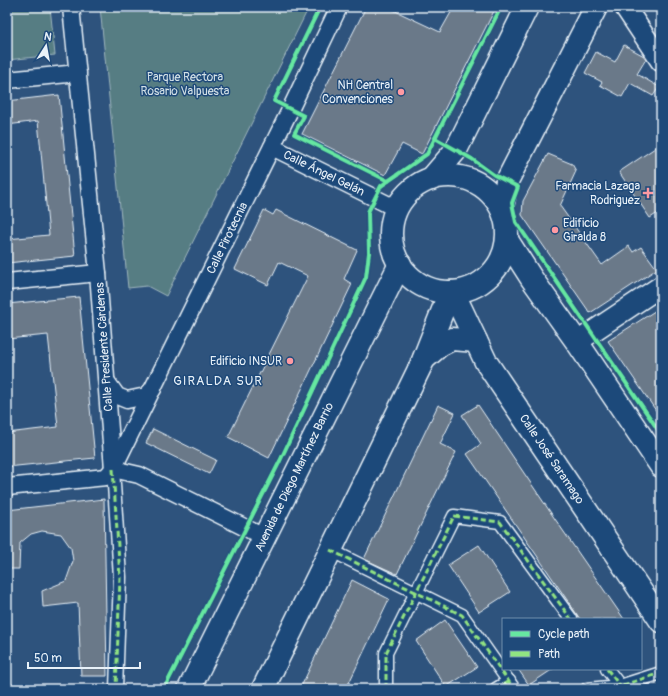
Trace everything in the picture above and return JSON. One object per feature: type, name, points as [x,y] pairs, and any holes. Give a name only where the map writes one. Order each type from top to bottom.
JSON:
[{"type":"main road","points":[[431,179],[456,150],[527,7]]},
{"type":"main road","points":[[502,209],[507,181],[596,7]]},
{"type":"main road","points":[[455,176],[477,183],[491,195],[502,209],[507,224],[505,251],[500,262],[490,276],[475,286],[464,290],[452,292],[437,291],[422,285],[410,276],[400,264],[394,251],[391,237],[392,222],[397,209],[406,196],[417,186],[431,179],[455,176]]},
{"type":"main road","points":[[507,240],[532,279],[577,342],[661,466]]},
{"type":"main road","name":"Avenida de Diego Martínez Barrio","points":[[189,689],[400,264]]},
{"type":"main road","points":[[263,689],[423,360],[452,292]]},
{"type":"main road","name":"Calle José Saramago","points":[[452,292],[486,362],[661,621]]},
{"type":"main road","points":[[423,360],[440,345],[452,340],[476,341]]},
{"type":"street","name":"Calle Presidente Cárdenas","points":[[71,7],[98,273],[113,469],[120,577],[116,689]]},
{"type":"street","name":"Calle Pirotecnia","points":[[113,469],[272,147],[339,7]]},
{"type":"street","points":[[625,7],[661,61]]},
{"type":"street","points":[[7,80],[78,73]]},
{"type":"street","name":"Calle Ángel Gelán","points":[[272,147],[397,209]]},
{"type":"street","points":[[7,282],[98,273]]},
{"type":"street","points":[[577,342],[661,286]]},
{"type":"street","points":[[107,382],[117,396],[127,400],[146,396],[154,387]]},
{"type":"street","points":[[7,487],[106,477],[113,469],[139,475],[264,537]]},
{"type":"street","points":[[386,689],[386,653],[454,516],[500,522],[569,618]]},
{"type":"street","points":[[330,550],[462,616],[512,685],[496,689]]},
{"type":"street","points":[[608,670],[620,686]]},
{"type":"street","points":[[587,689],[620,686],[661,673]]},
{"type":"green space","points":[[7,7],[50,7],[55,55],[7,60]]},
{"type":"green space","name":"Parque Rectora Rosario Valpuesta","points":[[100,7],[309,7],[166,296],[147,286],[128,288]]},
{"type":"building","points":[[366,7],[387,7],[440,32],[454,7],[496,7],[422,154],[402,144],[385,175],[302,134]]},
{"type":"building","points":[[624,45],[644,56],[646,59],[637,74],[659,87],[653,96],[630,83],[622,97],[600,85],[602,82],[585,73],[596,52],[615,62]]},
{"type":"building","points":[[59,95],[75,256],[7,263],[7,239],[49,235],[38,121],[7,125],[7,101]]},
{"type":"building","points":[[661,144],[661,211],[650,218],[619,172]]},
{"type":"building","name":"Edificio Giralda 8","points":[[548,154],[572,164],[576,171],[560,206],[602,265],[629,246],[633,252],[641,247],[657,269],[590,313],[522,215],[523,201]]},
{"type":"building","name":"Edificio INSUR","points":[[264,210],[273,215],[276,210],[357,250],[344,279],[352,284],[269,458],[228,437],[308,276],[279,262],[268,285],[235,269]]},
{"type":"building","points":[[79,297],[95,458],[7,467],[7,433],[58,427],[48,335],[7,339],[7,304]]},
{"type":"building","points":[[661,307],[661,418],[608,341]]},
{"type":"building","points":[[438,405],[455,413],[440,444],[456,452],[397,574],[364,559]]},
{"type":"building","points":[[478,405],[623,618],[579,618],[467,454],[481,444],[462,415]]},
{"type":"building","points":[[153,429],[216,460],[209,474],[146,443]]},
{"type":"building","points":[[104,499],[107,676],[81,676],[78,603],[43,607],[42,591],[66,581],[73,561],[71,548],[61,534],[42,531],[31,534],[20,543],[19,569],[7,569],[7,510]]},
{"type":"building","points":[[479,545],[510,592],[479,612],[448,565]]},
{"type":"building","points":[[352,580],[389,599],[346,689],[300,689]]},
{"type":"building","points":[[445,620],[477,667],[446,687],[416,641]]},
{"type":"building","points":[[519,670],[552,670],[529,685]]},
{"type":"marked path","points":[[113,469],[120,577],[116,689]]},
{"type":"marked path","points":[[386,689],[386,653],[454,516],[500,522],[570,618]]},
{"type":"marked path","points":[[330,550],[462,615],[514,689]]},
{"type":"marked path","points":[[608,670],[620,686]]},
{"type":"marked path","points":[[587,689],[620,686],[661,673]]},
{"type":"marked path","points":[[496,689],[509,681]]},
{"type":"cycle path","points":[[320,7],[274,101],[304,116],[294,134],[388,181]]},
{"type":"cycle path","points":[[164,689],[280,461],[366,277],[369,253],[368,212],[381,186],[427,154],[501,7]]},
{"type":"cycle path","points":[[435,138],[472,159],[494,175],[518,187],[512,203],[516,222],[661,434]]},
{"type":"place","name":"NH Central Convenciones","points":[[401,92]]},
{"type":"place","name":"Farmacia Lazaga Rodriguez","points":[[648,193]]},
{"type":"place","name":"Edificio Giralda 8","points":[[555,230]]},
{"type":"place","name":"Edificio INSUR","points":[[290,361]]},
{"type":"district","name":"GIRALDA SUR","points":[[218,380]]}]
